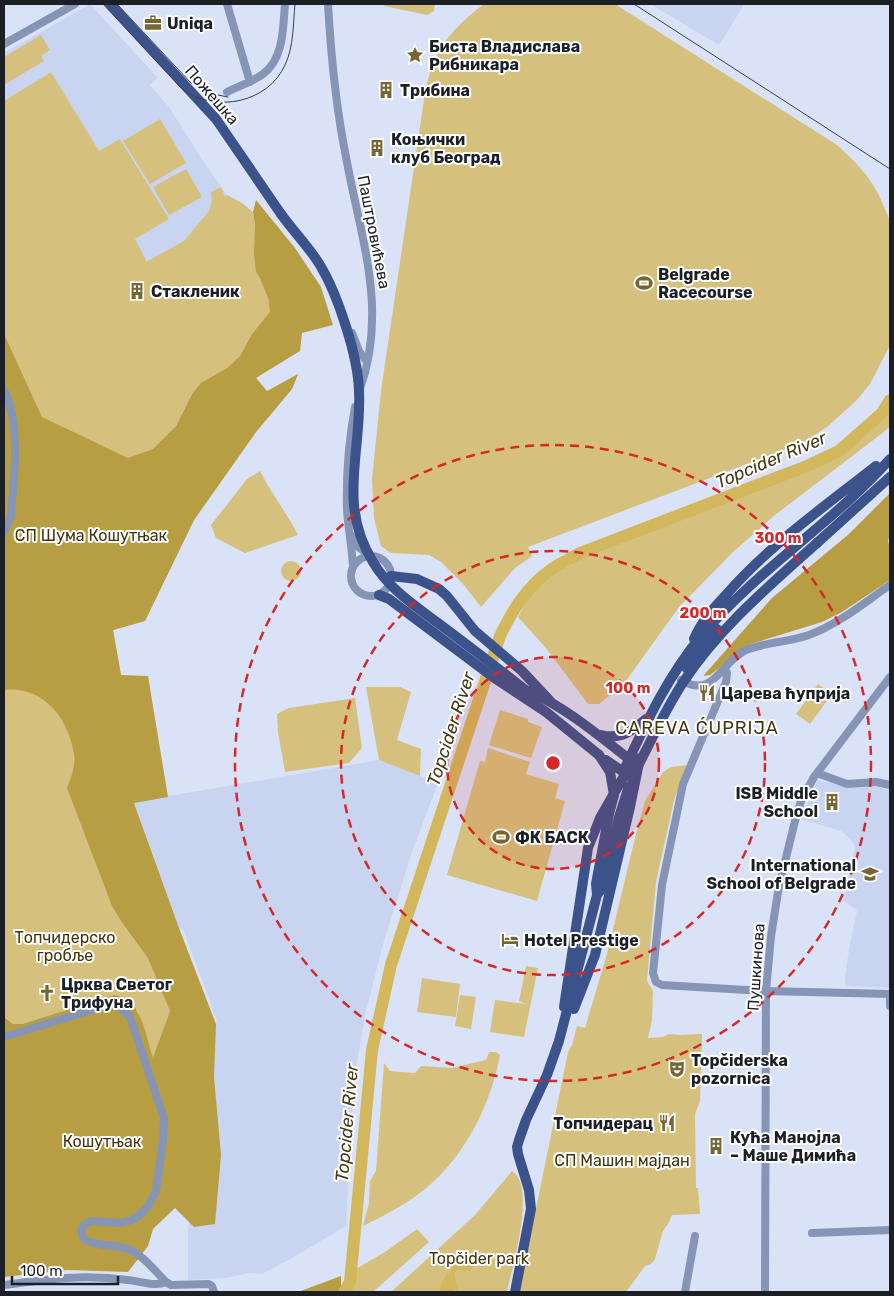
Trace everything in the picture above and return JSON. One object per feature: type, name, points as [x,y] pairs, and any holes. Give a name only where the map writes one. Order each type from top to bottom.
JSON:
[{"type":"main road","name":"Пожешка","points":[[110,4],[216,119],[281,214],[323,270],[352,348],[357,372],[359,402],[353,502],[358,529],[367,552],[381,573],[403,596],[529,691]]},
{"type":"main road","points":[[689,652],[703,621],[744,575],[781,541],[890,457]]},
{"type":"main road","points":[[515,1292],[531,1209],[529,1190],[517,1147],[520,1134],[547,1075],[576,984],[597,895],[596,884],[607,823],[614,795],[623,772],[648,717],[666,686],[689,652],[711,625],[744,592],[857,492],[890,457]]},
{"type":"main road","points":[[686,670],[738,604],[890,469]]},
{"type":"main road","points":[[597,895],[604,886],[620,818],[632,778],[676,694],[715,639],[752,601],[890,477]]},
{"type":"main road","points":[[391,576],[417,579],[428,583],[447,596],[475,631],[522,670],[551,702]]},
{"type":"main road","points":[[379,595],[389,599],[493,678],[546,712],[599,755],[632,778]]},
{"type":"main road","points":[[565,1022],[563,1008],[588,848],[606,808],[680,679]]},
{"type":"main road","points":[[529,691],[551,702],[599,735],[638,766]]},
{"type":"main road","points":[[529,691],[546,712]]},
{"type":"main road","points":[[599,735],[614,737],[623,735],[648,717]]},
{"type":"main road","points":[[565,1022],[580,996],[594,955],[632,799],[642,747]]},
{"type":"main road","points":[[599,755],[610,772],[614,795]]},
{"type":"street","points":[[4,44],[75,4]]},
{"type":"street","points":[[227,4],[250,82]]},
{"type":"street","points":[[227,92],[265,73],[277,56],[282,35],[285,4]]},
{"type":"street","name":"Паштровићева","points":[[328,4],[331,62],[338,116],[372,283],[371,343],[368,362],[358,394],[351,441],[347,489],[348,524],[353,567]]},
{"type":"street","points":[[330,272],[359,352],[368,362]]},
{"type":"street","points":[[4,390],[12,410],[14,448],[12,510],[4,532]]},
{"type":"street","name":"Паштровићева","points":[[348,524],[357,546],[371,556]]},
{"type":"street","points":[[371,556],[381,558],[386,563],[391,576],[387,588],[379,595],[368,596],[356,590],[351,579],[353,567],[360,559],[371,556]]},
{"type":"street","points":[[686,670],[680,679],[690,686],[700,686],[709,682],[742,652],[815,632],[835,622],[890,585]]},
{"type":"street","points":[[725,669],[727,673],[726,682],[683,784],[662,885],[653,973],[656,982],[662,985],[766,991],[890,994],[890,1006]]},
{"type":"street","name":"Пушкинова","points":[[765,1292],[766,991],[774,913],[786,855],[801,801],[817,773],[890,677]]},
{"type":"street","points":[[817,773],[847,784],[876,782],[890,785]]},
{"type":"street","points":[[4,1037],[105,1006],[117,1006],[130,1017],[164,1118],[164,1140],[156,1191],[148,1206],[137,1217],[121,1223],[91,1222],[84,1224],[81,1233],[84,1240],[132,1251],[166,1282],[172,1285],[208,1284],[214,1289]]},
{"type":"street","points":[[812,1233],[890,1230]]},
{"type":"street","points":[[685,1292],[696,1236]]},
{"type":"street","points":[[4,1286],[84,1276],[158,1285],[166,1282]]},
{"type":"shaded area","points":[[90,4],[158,78],[150,85],[169,107],[227,195],[242,203],[253,212],[4,334],[4,53]]},
{"type":"shaded area","points":[[650,4],[753,4],[744,5],[719,45]]},
{"type":"shaded area","points":[[379,760],[438,783],[411,855],[384,941],[366,1011],[354,1079],[346,1226],[262,1274],[249,1273],[226,1278],[188,1280],[188,1231],[193,1187],[195,1081],[217,1021],[183,929],[179,928],[134,802]]},
{"type":"shaded area","name":"International School of Belgrade","points":[[817,780],[847,787],[879,787],[890,790],[890,988],[845,986],[850,943],[857,911],[843,900],[855,847],[853,842],[841,831],[801,819]]},
{"type":"shaded area","points":[[461,1248],[471,1257],[472,1267],[470,1271],[457,1270],[454,1274],[459,1292],[455,1289],[453,1292],[439,1292],[445,1278],[459,1259]]},
{"type":"green space","points":[[383,4],[435,4],[434,11],[427,15],[384,6]]},
{"type":"green space","name":"Belgrade Racecourse","points":[[484,4],[615,4],[837,145],[867,176],[878,193],[890,221],[890,345],[870,384],[857,400],[827,427],[802,443],[528,547],[532,556],[515,568],[481,607],[463,584],[441,562],[429,555],[391,553],[381,546],[374,518],[372,479],[381,391],[426,86],[435,59],[444,43],[470,15]]},
{"type":"green space","points":[[41,35],[50,50],[41,56],[44,61],[4,85],[4,57]]},
{"type":"green space","points":[[51,72],[99,151],[120,139],[169,219],[135,239],[146,262],[184,241],[209,211],[212,200],[211,192],[221,187],[225,197],[227,195],[242,203],[253,212],[255,263],[273,299],[273,315],[247,344],[240,356],[227,368],[206,381],[192,394],[176,426],[154,449],[196,440],[298,374],[292,389],[256,432],[194,520],[145,621],[113,630],[121,675],[134,802],[170,1011],[153,1057],[138,1011],[114,995],[22,1024],[13,1024],[4,1017],[4,404],[18,400],[4,345],[4,101]]},
{"type":"green space","points":[[160,119],[186,163],[150,184],[123,141]]},
{"type":"green space","points":[[186,169],[202,197],[169,215],[153,187]]},
{"type":"green space","name":"Кошутњак","points":[[256,200],[295,248],[321,287],[333,325],[302,333],[300,351],[256,378],[267,391],[298,374],[292,389],[256,432],[194,520],[145,621],[113,630],[121,675],[148,676],[168,797],[134,803],[216,1024],[214,1077],[221,1155],[215,1224],[194,1227],[175,1208],[153,1229],[148,1246],[128,1272],[67,1270],[4,1277],[4,1017],[13,1024],[22,1024],[114,995],[131,1003],[137,1010],[153,1057],[170,1011],[148,958],[112,906],[67,788],[73,771],[74,758],[66,728],[60,717],[42,699],[18,690],[4,690],[4,334],[42,417],[128,458],[153,449],[176,426],[192,394],[201,383],[227,368],[240,356],[252,334],[270,312],[269,301],[256,272],[253,212]]},
{"type":"green space","points":[[890,410],[890,426],[885,431],[775,515],[733,552],[679,607],[618,692],[613,693],[599,704],[588,704],[546,648],[518,617],[538,580],[605,547],[829,461],[840,454]]},
{"type":"green space","points":[[260,471],[298,535],[245,553],[216,538],[211,525],[247,479]]},
{"type":"green space","points":[[890,493],[890,534],[888,541],[890,548],[890,580],[842,612],[822,622],[751,644],[710,675],[704,676],[772,598],[849,534]]},
{"type":"green space","points":[[291,561],[298,564],[301,571],[298,578],[291,581],[284,578],[281,571],[284,564]]},
{"type":"green space","points":[[818,684],[832,694],[810,724],[796,714]]},
{"type":"green space","points":[[366,687],[400,687],[411,692],[397,740],[421,749],[420,776],[379,760]]},
{"type":"green space","points":[[355,698],[362,748],[349,763],[285,772],[277,714],[289,708]]},
{"type":"green space","points":[[500,710],[528,719],[528,722],[542,727],[531,758],[489,745]]},
{"type":"green space","name":"ФК БАСК","points":[[488,748],[530,762],[526,774],[559,784],[555,798],[565,801],[537,901],[447,875],[480,761],[485,762]]},
{"type":"green space","name":"СП Машин мајдан","points":[[688,765],[674,800],[656,882],[647,981],[653,991],[652,1020],[648,1038],[663,1037],[669,1034],[702,1034],[700,1101],[695,1114],[696,1188],[698,1188],[700,1214],[672,1215],[663,1231],[655,1259],[651,1264],[645,1266],[626,1292],[519,1292],[568,1052],[577,1026],[585,1028],[607,954],[645,801],[663,772],[671,767]]},
{"type":"green space","points":[[526,966],[538,968],[524,1037],[490,1032],[495,1000],[526,1004],[519,1001]]},
{"type":"green space","points":[[422,978],[460,984],[456,1017],[417,1012]]},
{"type":"green space","points":[[460,995],[476,997],[471,1029],[455,1026]]},
{"type":"green space","points":[[489,1052],[496,1052],[500,1055],[488,1099],[479,1120],[454,1159],[423,1191],[399,1207],[363,1226],[369,1203],[370,1181],[376,1171],[384,1063],[390,1071],[415,1073],[421,1066],[452,1068],[486,1060]]},
{"type":"green space","name":"Topčider park","points":[[512,1171],[519,1179],[523,1209],[521,1228],[507,1292],[391,1292],[475,1215]]},
{"type":"green space","points":[[417,1229],[429,1242],[373,1292],[348,1292],[351,1288],[354,1270],[385,1252]]},
{"type":"green space","points":[[341,1276],[341,1292],[298,1292]]},
{"type":"waterway","name":"Topcider River","points":[[344,1292],[350,1282],[372,1050],[391,965],[500,636],[509,618],[533,585],[556,566],[580,553],[807,466],[839,451],[882,413],[890,400]]},
{"type":"tram line","points":[[103,4],[183,90],[196,97],[210,101],[225,102],[254,96],[267,88],[277,78],[285,65],[290,50],[295,4]]},
{"type":"tram line","points":[[117,4],[191,83],[213,94],[228,97]]},
{"type":"tram line","points":[[634,4],[890,169]]},
{"type":"place","name":"Uniqa","points":[[153,23]]},
{"type":"place","name":"Биста Владислава Рибникара","points":[[415,55]]},
{"type":"place","name":"Трибина","points":[[386,90]]},
{"type":"place","name":"Коњички клуб Београд","points":[[377,148]]},
{"type":"place","name":"Belgrade Racecourse","points":[[644,283]]},
{"type":"place","name":"Стакленик","points":[[137,291]]},
{"type":"place","name":"Царева ћуприја","points":[[707,693]]},
{"type":"place","name":"ISB Middle School","points":[[832,802]]},
{"type":"place","name":"ФК БАСК","points":[[501,837]]},
{"type":"place","name":"International School of Belgrade","points":[[870,874]]},
{"type":"place","name":"Hotel Prestige","points":[[510,940]]},
{"type":"place","name":"Црква Светог Трифуна","points":[[47,993]]},
{"type":"place","name":"Topčiderska pozornica","points":[[677,1069]]},
{"type":"place","name":"Топчидерац","points":[[667,1123]]},
{"type":"place","name":"Кућа Манојла – Маше Димића","points":[[716,1146]]},
{"type":"district","name":"CAREVA ĆUPRIJA","points":[[697,728]]},
{"type":"park label","name":"СП Шума Кошутњак","points":[[91,535]]},
{"type":"park label","name":"Топчидерско гробље","points":[[65,946]]}]
